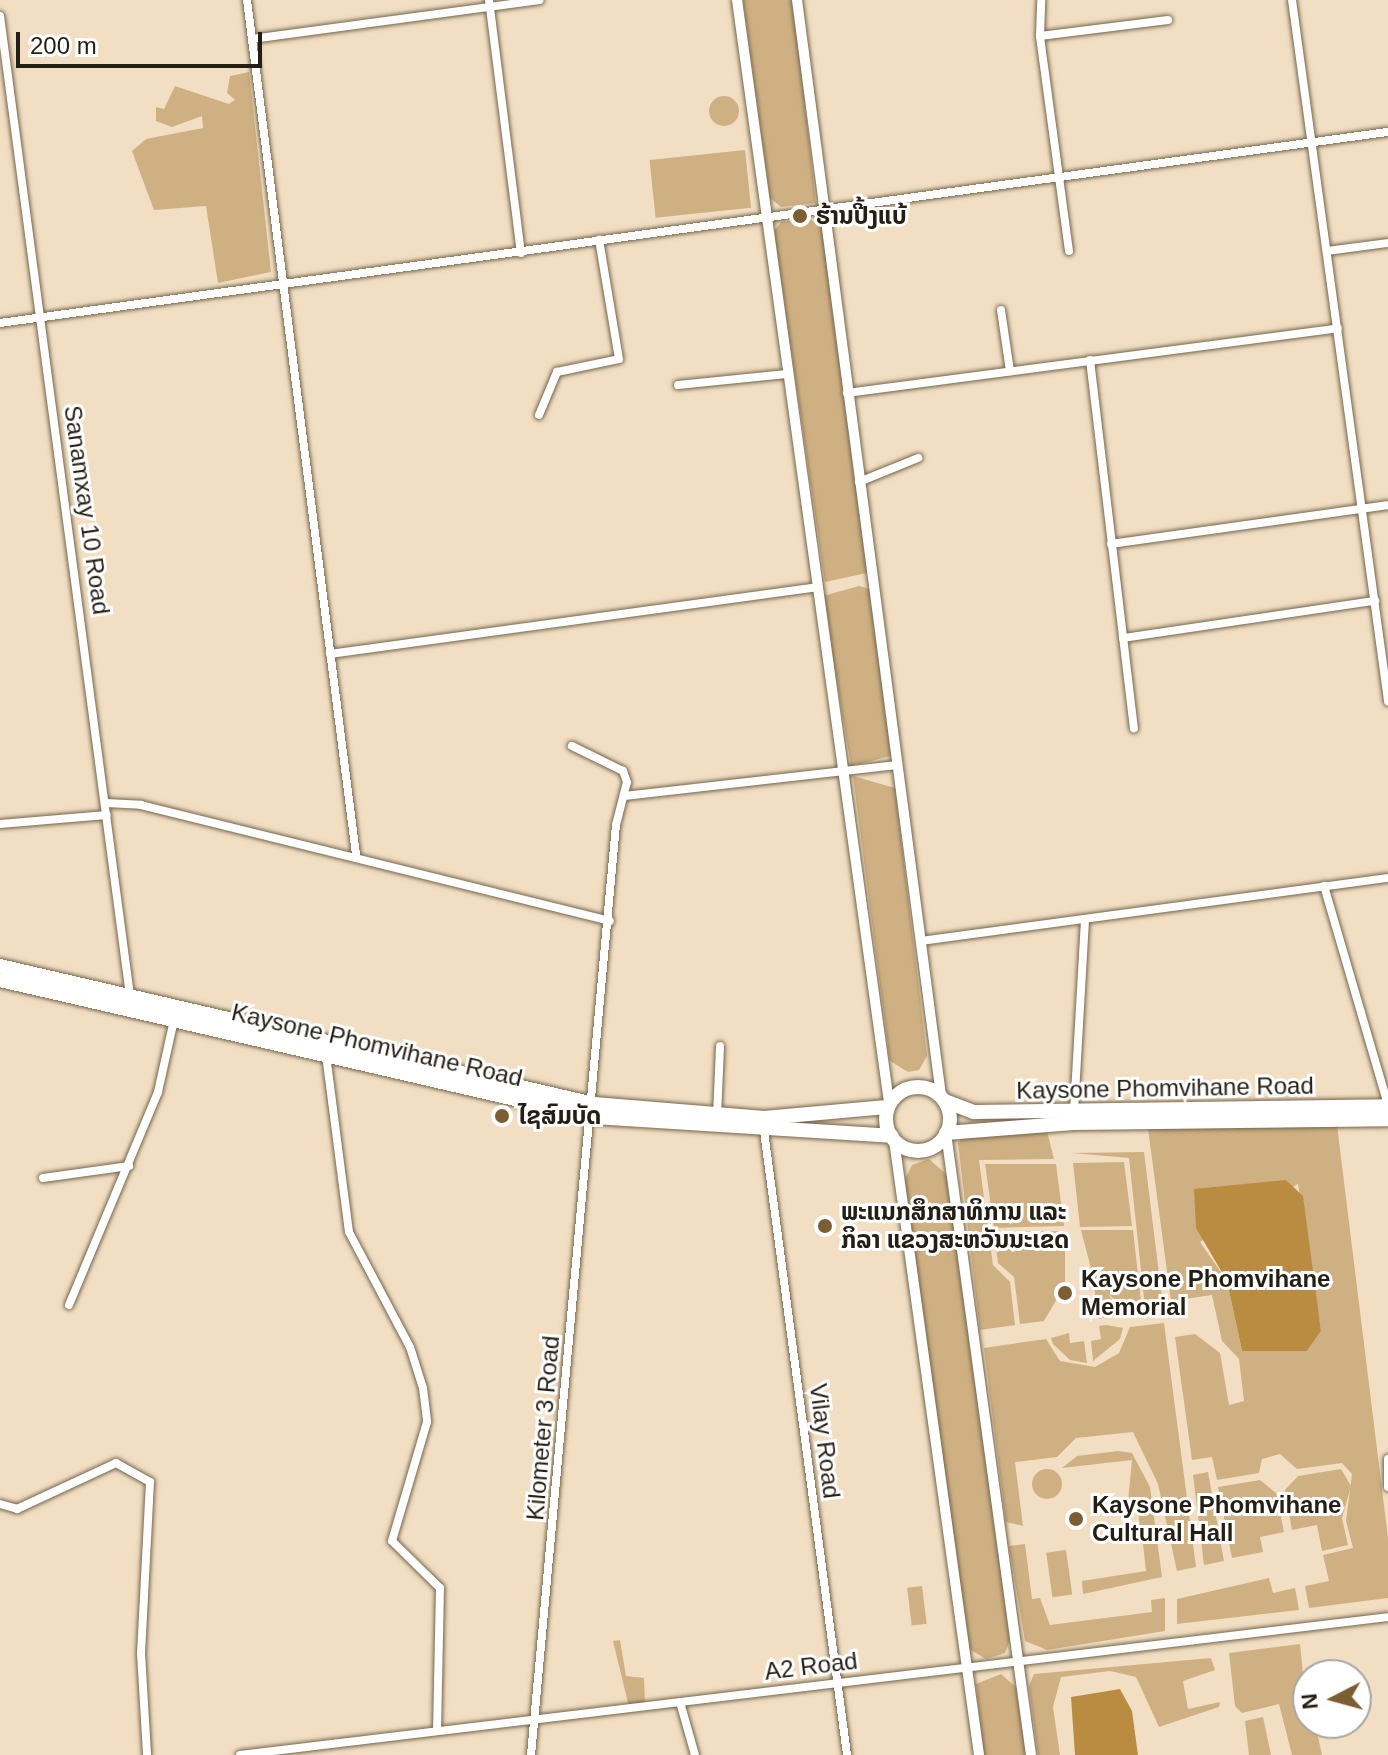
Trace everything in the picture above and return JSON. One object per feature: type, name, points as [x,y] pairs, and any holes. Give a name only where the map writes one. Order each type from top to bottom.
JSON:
[{"type":"highway","name":"Kaysone Phomvihane Road","points":[[0,966],[129,1002],[593,1111],[764,1131],[892,1138]]},
{"type":"highway","name":"Kaysone Phomvihane Road","points":[[0,980],[129,1002],[174,1020],[326,1055],[419,1071]]},
{"type":"highway","points":[[913,1086],[943,1099],[946,1133],[922,1150],[892,1138],[888,1105],[913,1086]]},
{"type":"highway","name":"Kaysone Phomvihane Road","points":[[943,1099],[974,1112],[1388,1119]]},
{"type":"highway","name":"Kaysone Phomvihane Road","points":[[593,1111],[717,1117],[888,1105]]},
{"type":"highway","name":"Kaysone Phomvihane Road","points":[[946,1133],[1065,1115],[1388,1106]]},
{"type":"street","points":[[247,0],[356,855]]},
{"type":"street","points":[[252,39],[490,3],[539,0]]},
{"type":"street","points":[[737,0],[888,1105]]},
{"type":"street","points":[[797,0],[943,1099]]},
{"type":"street","points":[[1041,0],[1040,36],[1069,251]]},
{"type":"street","points":[[1292,0],[1388,701]]},
{"type":"street","points":[[490,3],[521,253]]},
{"type":"street","name":"Sanamxay 10 Road","points":[[0,16],[106,803],[129,1002]]},
{"type":"street","points":[[1040,36],[1168,20]]},
{"type":"street","points":[[0,323],[42,320],[766,216],[1312,145],[1388,132]]},
{"type":"street","points":[[539,415],[551,376],[619,359],[599,240]]},
{"type":"street","points":[[1327,251],[1388,243]]},
{"type":"street","points":[[1001,310],[1010,371]]},
{"type":"street","points":[[847,393],[1338,328]]},
{"type":"street","points":[[1090,360],[1134,728]]},
{"type":"street","points":[[678,385],[786,374]]},
{"type":"street","points":[[859,482],[918,458]]},
{"type":"street","points":[[1111,544],[1388,505]]},
{"type":"street","points":[[330,654],[816,587]]},
{"type":"street","points":[[1123,638],[1375,601]]},
{"type":"street","points":[[572,746],[623,771],[624,796],[897,765]]},
{"type":"street","name":"Kilometer 3 Road","points":[[531,1755],[624,796]]},
{"type":"street","points":[[106,803],[356,855],[610,921]]},
{"type":"street","points":[[0,824],[107,815]]},
{"type":"street","points":[[921,941],[1388,878]]},
{"type":"street","points":[[1324,886],[1388,1106]]},
{"type":"street","points":[[1065,1115],[1085,919]]},
{"type":"street","points":[[69,1305],[129,1166],[174,1020]]},
{"type":"street","points":[[717,1117],[720,1046]]},
{"type":"street","points":[[326,1055],[349,1232],[410,1347],[423,1388],[427,1422],[392,1541],[440,1588],[437,1730]]},
{"type":"street","name":"Vilay Road","points":[[764,1131],[847,1755]]},
{"type":"street","points":[[946,1133],[1031,1755]]},
{"type":"street","points":[[892,1138],[979,1755]]},
{"type":"street","points":[[43,1178],[129,1166]]},
{"type":"street","points":[[1388,1459],[1388,1487]]},
{"type":"street","points":[[0,1504],[17,1509],[116,1463],[150,1482],[141,1653],[147,1755]]},
{"type":"street","name":"A2 Road","points":[[240,1755],[1388,1617]]},
{"type":"street","points":[[680,1702],[695,1755]]},
{"type":"shaded area","points":[[743,0],[793,0],[816,203],[781,207],[770,198]]},
{"type":"shaded area","points":[[249,72],[271,272],[218,283],[206,206],[154,210],[132,151],[146,139],[203,128],[202,116],[172,127],[156,121],[156,107],[164,109],[175,86],[229,104],[235,100],[227,93],[230,76]]},
{"type":"shaded area","points":[[724,96],[730,97],[738,105],[738,117],[730,125],[724,126],[718,125],[710,117],[709,111],[710,105],[718,97]]},
{"type":"shaded area","points":[[745,150],[751,208],[656,218],[650,160]]},
{"type":"shaded area","points":[[810,219],[823,228],[867,573],[825,582],[774,231],[781,222]]},
{"type":"shaded area","points":[[859,586],[870,589],[891,756],[851,766],[823,596]]},
{"type":"shaded area","points":[[853,776],[895,788],[927,1056],[919,1070],[908,1072],[890,1061]]},
{"type":"shaded area","points":[[1337,1125],[1388,1538],[1388,1598],[1309,1608],[1305,1586],[1329,1581],[1323,1555],[1353,1548],[1346,1521],[1352,1474],[1342,1463],[1297,1469],[1280,1454],[1262,1459],[1259,1473],[1217,1480],[1212,1457],[1192,1460],[1175,1337],[1195,1334],[1220,1353],[1229,1405],[1244,1401],[1239,1359],[1222,1341],[1212,1295],[1171,1301],[1148,1129]],"holes":[[[1298,1184],[1321,1331],[1307,1351],[1242,1351],[1227,1281],[1200,1242]]]},
{"type":"shaded area","points":[[1047,1131],[1054,1159],[979,1160],[993,1265],[1010,1282],[1015,1325],[980,1330],[958,1143],[963,1136]]},
{"type":"shaded area","points":[[1144,1152],[1163,1306],[1145,1308],[1129,1158],[1072,1153]]},
{"type":"shaded area","points":[[929,1159],[947,1175],[1010,1640],[1005,1653],[986,1659],[969,1649],[905,1179],[912,1165]]},
{"type":"shaded area","points":[[1124,1162],[1132,1226],[1080,1227],[1073,1163]]},
{"type":"shaded area","points":[[985,1164],[1056,1164],[1064,1226],[994,1228]]},
{"type":"shaded area","points":[[1286,1180],[1303,1196],[1321,1331],[1307,1351],[1242,1351],[1227,1281],[1196,1228],[1194,1189]]},
{"type":"shaded area","points":[[1081,1230],[1133,1230],[1142,1309],[1126,1311],[1094,1280]]},
{"type":"shaded area","points":[[1065,1231],[1065,1285],[1044,1321],[1020,1324],[1014,1277],[998,1263],[994,1232]]},
{"type":"shaded area","points":[[1094,1286],[1107,1292],[1121,1313],[1099,1319]]},
{"type":"shaded area","points":[[1164,1323],[1196,1567],[1177,1571],[1158,1484],[1133,1432],[1076,1438],[1057,1457],[1015,1462],[1023,1526],[1006,1522],[984,1348],[1046,1339],[1060,1361],[1095,1367],[1119,1353],[1130,1327]]},
{"type":"shaded area","points":[[1099,1326],[1123,1328],[1120,1339],[1093,1361],[1091,1341],[1101,1339]]},
{"type":"shaded area","points":[[1069,1333],[1070,1343],[1084,1341],[1087,1363],[1070,1360],[1053,1344],[1051,1338]]},
{"type":"shaded area","points":[[1118,1451],[1132,1453],[1150,1487],[1162,1577],[1083,1594],[1082,1581],[1146,1571],[1143,1544],[1133,1541],[1132,1531],[1140,1529],[1137,1500],[1128,1501],[1132,1460],[1062,1468],[1077,1456]]},
{"type":"shaded area","points":[[1047,1469],[1058,1473],[1062,1484],[1058,1495],[1047,1499],[1036,1495],[1032,1484],[1036,1473]]},
{"type":"shaded area","points":[[1341,1469],[1351,1486],[1342,1518],[1348,1545],[1322,1551],[1317,1525],[1292,1530],[1285,1490],[1298,1476]]},
{"type":"shaded area","points":[[1208,1472],[1224,1561],[1204,1565],[1193,1475]]},
{"type":"shaded area","points":[[1260,1480],[1276,1493],[1284,1532],[1260,1537],[1263,1552],[1232,1558],[1218,1487]]},
{"type":"shaded area","points":[[1025,1544],[1032,1599],[1040,1598],[1050,1625],[1152,1612],[1151,1600],[1165,1598],[1165,1631],[1047,1650],[1025,1641],[1009,1546]]},
{"type":"shaded area","points":[[1066,1550],[1072,1595],[1052,1597],[1046,1553]]},
{"type":"shaded area","points":[[1269,1578],[1273,1593],[1295,1588],[1299,1610],[1177,1624],[1177,1599]]},
{"type":"shaded area","points":[[922,1586],[927,1624],[912,1626],[907,1588]]},
{"type":"shaded area","points":[[620,1640],[626,1676],[644,1678],[645,1705],[629,1707],[613,1641]]},
{"type":"shaded area","points":[[1300,1644],[1302,1659],[1292,1659],[1292,1739],[1318,1739],[1322,1755],[1292,1755],[1279,1704],[1242,1713],[1235,1706],[1229,1653]]},
{"type":"shaded area","points":[[1211,1658],[1215,1670],[1183,1681],[1188,1709],[1220,1702],[1219,1707],[1159,1727],[1136,1677],[1110,1671],[1061,1677],[1053,1707],[1060,1755],[1038,1755],[1029,1686],[1034,1674]]},
{"type":"shaded area","points":[[1001,1674],[1017,1688],[1026,1755],[984,1755],[976,1684]]},
{"type":"shaded area","points":[[1120,1689],[1132,1711],[1138,1755],[1075,1755],[1071,1697]]},
{"type":"shaded area","points":[[1263,1717],[1271,1755],[1249,1755],[1245,1721]]},
{"type":"place","name":"ຮ້ານປີ້ງແບ້","points":[[800,216]]},
{"type":"place","name":"ໄຊສົມບັດ","points":[[502,1116]]},
{"type":"place","name":"ພະແນກສຶກສາທິການ ແລະ ກິລາ ແຂວງສະຫວັນນະເຂດ","points":[[825,1226]]},
{"type":"place","name":"Kaysone Phomvihane Memorial","points":[[1065,1293]]},
{"type":"place","name":"Kaysone Phomvihane Cultural Hall","points":[[1076,1519]]}]
